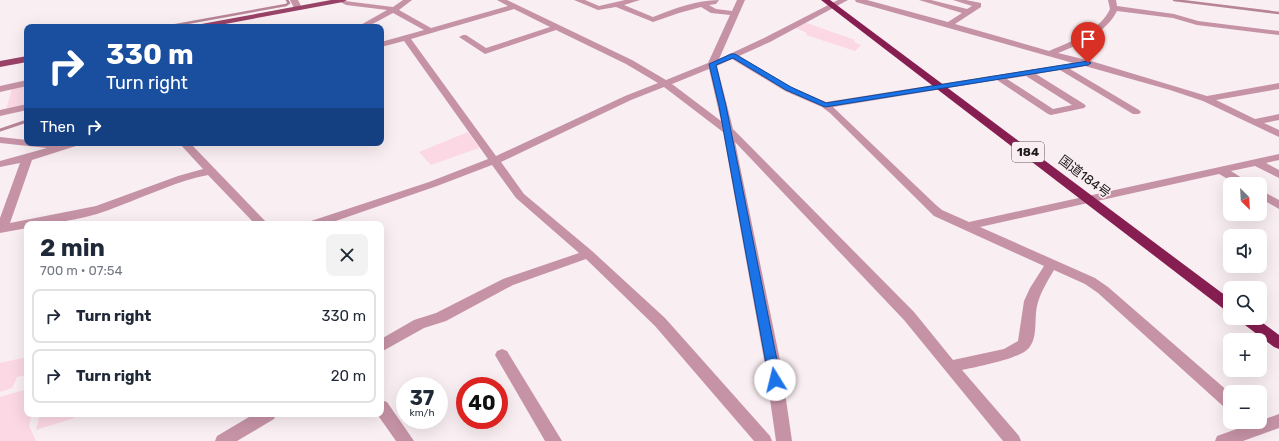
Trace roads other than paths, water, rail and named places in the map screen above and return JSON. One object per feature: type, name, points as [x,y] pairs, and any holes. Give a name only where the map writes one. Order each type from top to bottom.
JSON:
[{"type":"highway","name":"国道184号","points":[[829,3],[1223,301]]},
{"type":"highway","points":[[1255,325],[1279,343]]},
{"type":"main road","points":[[212,24],[342,0]]},
{"type":"main road","points":[[0,64],[24,60]]},
{"type":"street","points":[[294,0],[298,8]]},
{"type":"street","points":[[342,0],[346,3],[381,6],[393,10],[429,30]]},
{"type":"street","points":[[367,24],[408,0]]},
{"type":"street","points":[[501,0],[629,62],[665,83],[735,136],[763,168],[909,316],[1013,441]]},
{"type":"street","points":[[578,0],[598,8],[636,0]]},
{"type":"street","points":[[616,4],[653,20],[676,11],[703,5],[715,0]]},
{"type":"street","points":[[741,0],[712,64],[723,106],[726,130],[773,365],[784,441]]},
{"type":"street","points":[[324,221],[433,184],[494,161],[628,98],[733,56],[767,40],[829,3],[844,0]]},
{"type":"street","points":[[859,0],[1088,63],[1206,99],[1279,134]]},
{"type":"street","points":[[923,0],[968,12]]},
{"type":"street","points":[[957,0],[978,6]]},
{"type":"street","points":[[948,25],[987,0]]},
{"type":"street","points":[[1051,53],[1069,46],[1098,28],[1113,4],[1174,16],[1197,23],[1279,33]]},
{"type":"street","points":[[703,5],[714,11],[734,13]]},
{"type":"street","points":[[384,44],[513,7]]},
{"type":"street","points":[[463,37],[485,50],[557,27]]},
{"type":"street","points":[[405,37],[520,196],[588,254],[660,322],[764,441]]},
{"type":"street","points":[[733,56],[788,89],[825,105],[833,111],[932,208],[968,226],[1090,281],[1103,290],[1223,396]]},
{"type":"street","points":[[825,105],[942,88],[1088,63]]},
{"type":"street","points":[[1061,67],[1136,112]]},
{"type":"street","points":[[1000,78],[1051,112],[1082,106],[1028,73]]},
{"type":"street","points":[[0,89],[24,84]]},
{"type":"street","points":[[1206,99],[1279,86]]},
{"type":"street","points":[[0,113],[24,108]]},
{"type":"street","points":[[1255,122],[1279,117]]},
{"type":"street","points":[[0,140],[24,143]]},
{"type":"street","points":[[0,164],[27,158],[64,146]]},
{"type":"street","points":[[187,146],[259,221]]},
{"type":"street","points":[[968,226],[1279,157]]},
{"type":"street","points":[[1,229],[27,158]]},
{"type":"street","points":[[1256,162],[1279,175]]},
{"type":"street","points":[[1221,170],[1233,177]]},
{"type":"street","points":[[41,221],[101,209],[173,181],[194,174],[210,171]]},
{"type":"street","points":[[1267,197],[1279,205]]},
{"type":"street","points":[[1,229],[24,224]]},
{"type":"street","points":[[384,344],[419,324],[441,317],[508,282],[588,254]]},
{"type":"street","points":[[950,367],[1006,353],[1021,347],[1026,341],[1027,317],[1031,296],[1052,264]]},
{"type":"street","points":[[502,355],[554,441]]},
{"type":"street","points":[[384,411],[406,441]]},
{"type":"street","points":[[224,441],[263,417]]},
{"type":"street","points":[[1267,423],[1279,421]]},
{"type":"street","points":[[1224,441],[1248,429]]},
{"type":"waterway","points":[[182,24],[286,5],[289,3],[287,0]]},
{"type":"waterway","points":[[1174,0],[1279,13]]},
{"type":"waterway","points":[[0,130],[24,122]]}]
